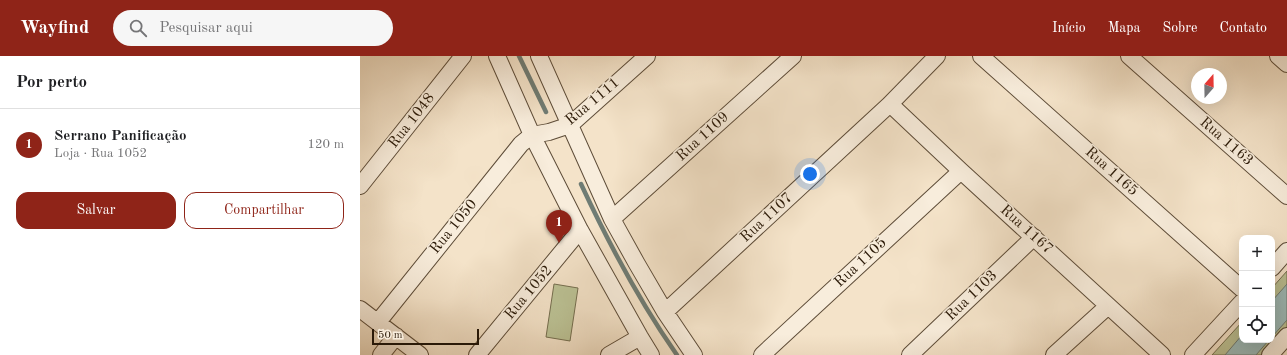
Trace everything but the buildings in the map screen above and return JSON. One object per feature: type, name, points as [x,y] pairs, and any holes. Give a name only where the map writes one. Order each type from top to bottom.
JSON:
[{"type":"street","name":"Rua 1048","points":[[360,186],[463,56]]},
{"type":"street","points":[[497,56],[532,135],[580,230],[651,355]]},
{"type":"street","points":[[539,56],[612,218],[665,312],[694,355]]},
{"type":"street","name":"Rua 1111","points":[[532,135],[549,132],[570,125],[647,56]]},
{"type":"street","name":"Rua 1109","points":[[612,218],[793,56]]},
{"type":"street","name":"Rua 1107","points":[[665,312],[890,104],[937,56]]},
{"type":"street","name":"Rua 1165","points":[[981,56],[1239,286]]},
{"type":"street","name":"Rua 1163","points":[[1129,56],[1287,196]]},
{"type":"street","points":[[1278,56],[1287,64]]},
{"type":"street","name":"Rua 1167","points":[[890,104],[961,172],[1162,355]]},
{"type":"street","name":"Rua 1050","points":[[378,322],[521,144],[532,135]]},
{"type":"street","name":"Rua 1105","points":[[762,355],[961,172]]},
{"type":"street","name":"Rua 1052","points":[[477,355],[580,230]]},
{"type":"street","name":"Rua 1103","points":[[910,355],[1034,237]]},
{"type":"street","points":[[1275,265],[1287,251]]},
{"type":"street","points":[[1192,355],[1239,305]]},
{"type":"street","points":[[1054,355],[1108,306]]},
{"type":"street","points":[[360,309],[420,355]]},
{"type":"street","points":[[381,355],[396,336]]},
{"type":"street","points":[[1270,355],[1287,336]]},
{"type":"street","points":[[609,355],[640,337]]},
{"type":"green space","points":[[1287,271],[1287,341],[1275,355],[1212,355],[1239,325],[1239,343],[1275,343],[1275,285]]},
{"type":"green space","points":[[554,284],[578,288],[570,341],[546,337]]},
{"type":"water","points":[[1287,284],[1287,320],[1275,334],[1275,307],[1275,298]]},
{"type":"water","points":[[1239,339],[1239,343],[1266,343],[1256,355],[1225,355]]},
{"type":"waterway","points":[[519,56],[546,112]]},
{"type":"waterway","points":[[581,184],[625,272],[663,335],[677,355]]},
{"type":"place","name":"Serrano Panificação","points":[[559,243]]}]
